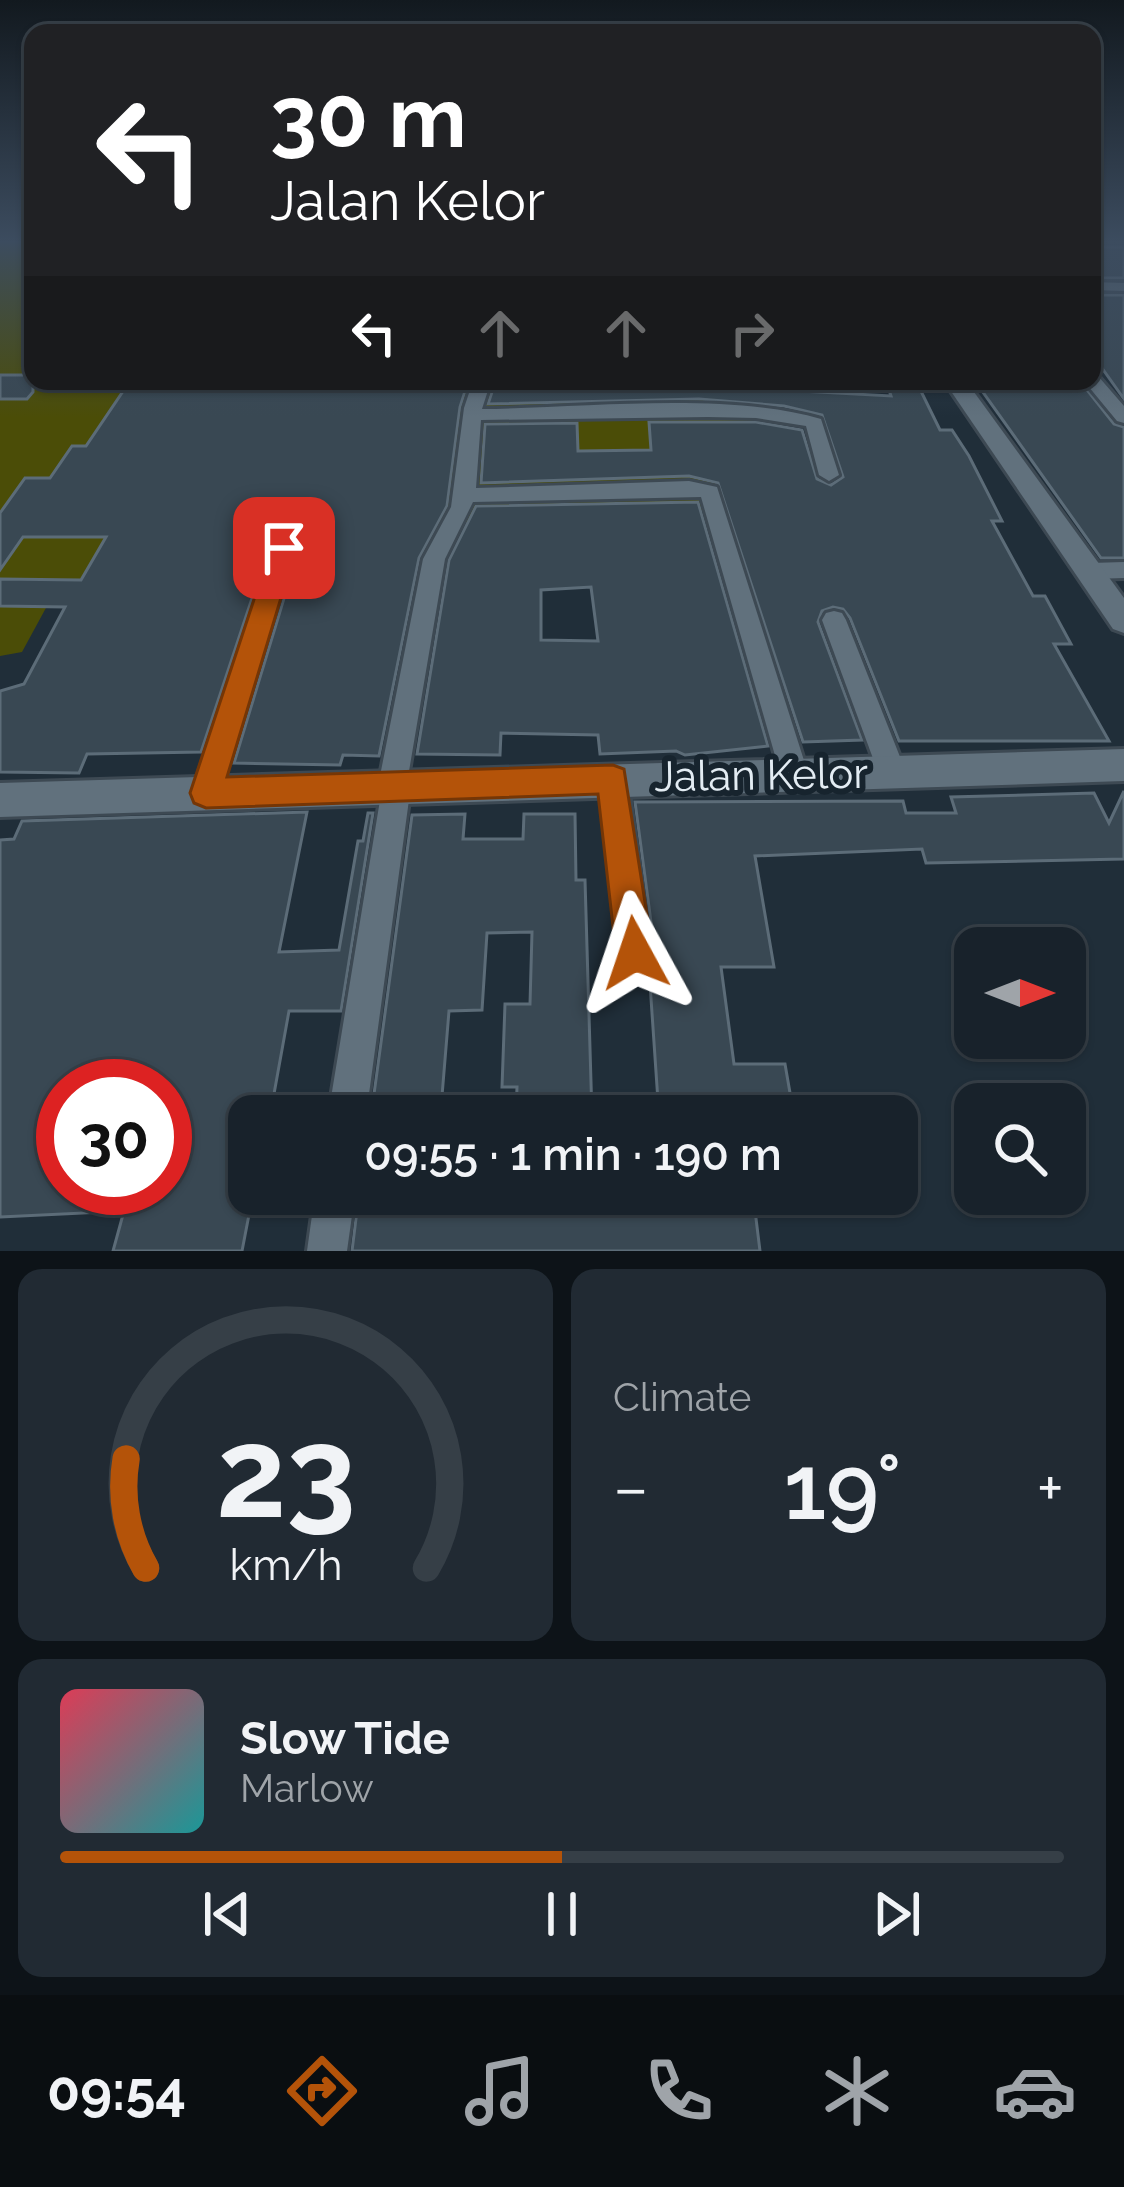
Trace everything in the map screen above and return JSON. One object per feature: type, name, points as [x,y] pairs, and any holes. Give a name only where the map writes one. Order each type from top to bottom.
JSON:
[{"type":"street","points":[[350,1095],[394,785],[434,559],[440,543],[458,524],[480,390]]},
{"type":"street","points":[[962,390],[1124,621]]},
{"type":"street","points":[[1101,390],[1124,417]]},
{"type":"street","points":[[475,416],[717,412],[799,416],[814,423],[829,475]]},
{"type":"street","points":[[465,495],[688,488],[710,492],[794,773]]},
{"type":"street","points":[[206,793],[284,548]]},
{"type":"street","points":[[1091,571],[1124,570]]},
{"type":"street","points":[[834,620],[892,772]]},
{"type":"street","name":"Jalan Kelor","points":[[0,800],[1124,765]]},
{"type":"street","points":[[613,779],[635,953]]},
{"type":"street","points":[[327,1251],[332,1215]]},
{"type":"shaded area","points":[[0,299],[24,299],[24,390],[745,390],[776,507],[477,521],[343,535],[334,592],[53,595],[22,652],[0,656]]},
{"type":"building","points":[[1101,299],[1124,299],[1124,399],[1101,367]]},
{"type":"building","points":[[0,375],[24,375],[24,390],[33,390],[27,399],[0,399]]},
{"type":"building","points":[[124,390],[465,390],[447,506],[419,558],[379,756],[343,755],[340,765],[234,763],[299,549],[284,536],[269,547],[201,752],[87,754],[79,773],[0,772],[0,691],[24,684],[65,607],[0,606],[0,579],[81,580],[106,537],[23,537],[0,570],[0,513],[25,478],[50,478],[72,446],[86,446]]},
{"type":"building","points":[[493,390],[780,390],[891,396],[889,390],[920,390],[940,430],[952,430],[969,456],[1002,521],[992,521],[1033,596],[1045,596],[1071,644],[1054,644],[1109,741],[899,741],[850,618],[843,609],[833,607],[822,611],[818,622],[862,740],[803,742],[718,483],[689,476],[481,483],[485,424],[577,423],[578,451],[651,450],[649,422],[756,422],[802,430],[817,479],[831,485],[843,477],[822,415],[784,406],[699,399],[488,404]]},
{"type":"building","points":[[981,390],[1087,390],[1114,424],[1124,427],[1124,558],[1101,558]]},
{"type":"building","points":[[698,502],[768,746],[685,755],[676,751],[600,754],[598,735],[501,733],[500,755],[417,754],[449,560],[476,506]],"holes":[[[591,587],[598,641],[541,640],[541,590]]]},
{"type":"building","points":[[1124,791],[1124,859],[926,863],[922,849],[755,856],[774,967],[721,967],[734,1064],[785,1064],[790,1095],[658,1095],[649,969],[655,952],[635,802],[903,801],[906,813],[956,813],[951,797],[1094,793],[1109,823]]},
{"type":"building","points":[[307,812],[279,952],[339,950],[358,841],[363,841],[368,813],[373,813],[341,1011],[289,1011],[274,1095],[228,1095],[228,1215],[249,1215],[242,1251],[113,1251],[123,1215],[192,1215],[192,1059],[36,1059],[36,1215],[41,1215],[0,1217],[0,840],[14,839],[22,821]]},
{"type":"building","points":[[465,814],[463,839],[523,839],[524,814],[575,814],[576,880],[585,880],[591,1095],[517,1095],[517,1087],[502,1087],[505,1004],[530,1004],[532,932],[487,933],[482,1010],[449,1011],[442,1095],[374,1095],[412,815]]},
{"type":"building","points":[[356,1215],[756,1215],[760,1251],[352,1251]]},
{"type":"route","points":[[284,548],[206,793],[613,779],[635,953]]}]
